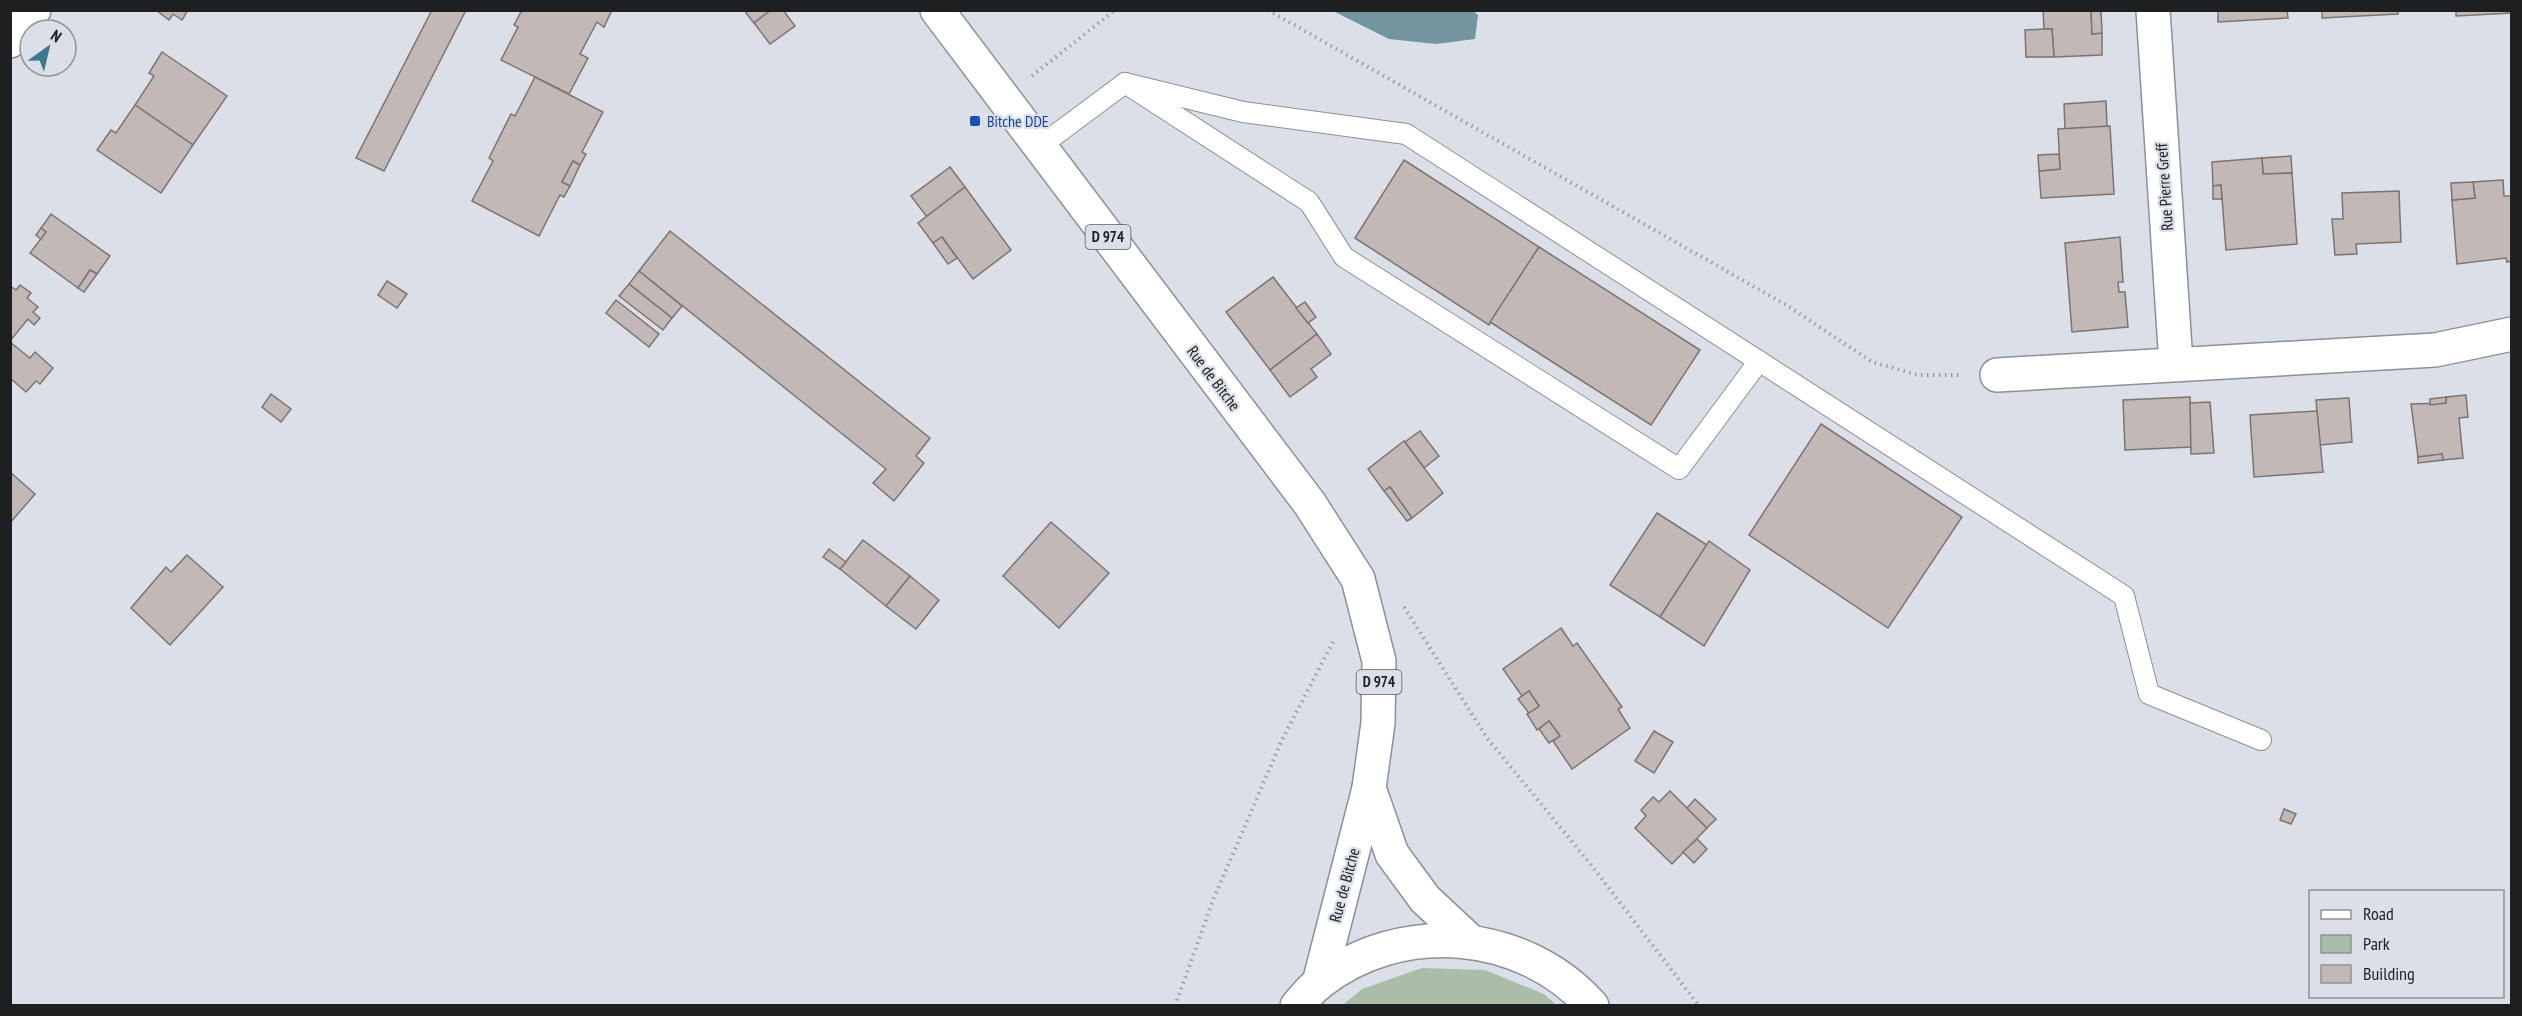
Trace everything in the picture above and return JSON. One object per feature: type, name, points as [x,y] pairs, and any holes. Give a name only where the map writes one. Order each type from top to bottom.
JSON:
[{"type":"main road","points":[[10,41],[34,10]]},
{"type":"main road","name":"Rue de Bitche","points":[[937,10],[1310,504],[1358,579],[1379,661],[1378,723],[1369,788],[1308,994]]},
{"type":"main road","name":"Rue Pierre Greff","points":[[2153,10],[2176,364]]},
{"type":"main road","points":[[1997,375],[2436,350],[2511,334]]},
{"type":"main road","name":"Rue de Bitche","points":[[1369,788],[1392,854],[1425,899],[1470,941]]},
{"type":"main road","points":[[1308,994],[1353,962],[1390,946],[1429,940],[1470,941],[1509,950],[1546,967],[1580,991],[1593,1005]]},
{"type":"lane","points":[[1039,147],[1125,83]]},
{"type":"lane","points":[[1125,83],[1309,202],[1344,257],[1679,469],[1759,361]]},
{"type":"lane","points":[[1125,83],[1243,112],[1406,134],[2124,596],[2149,694],[2261,740]]},
{"type":"path","points":[[1003,99],[1115,10]]},
{"type":"path","points":[[1268,10],[1788,306],[1872,362],[1918,375],[1997,375]]},
{"type":"path","points":[[1358,579],[1400,602],[1487,738],[1592,866],[1699,1005]]},
{"type":"path","points":[[1175,1005],[1213,900],[1282,740],[1335,639],[1337,629]]},
{"type":"green space","points":[[1422,968],[1485,970],[1544,994],[1556,1005],[1343,1005],[1362,989]]},
{"type":"water","points":[[1333,11],[1473,11],[1478,15],[1475,39],[1436,44],[1389,39]]},
{"type":"building","points":[[156,10],[188,10],[182,20],[173,14],[169,20]]},
{"type":"building","points":[[432,10],[466,10],[384,171],[356,158]]},
{"type":"building","points":[[522,10],[612,10],[604,27],[597,22],[580,54],[588,58],[569,94],[501,60],[518,27],[514,25]]},
{"type":"building","points":[[749,10],[771,10],[754,23],[746,13]]},
{"type":"building","points":[[771,10],[783,10],[795,26],[770,44],[754,23]]},
{"type":"building","points":[[2043,10],[2091,10],[2092,34],[2102,33],[2102,55],[2054,57],[2052,29],[2044,29]]},
{"type":"building","points":[[2091,10],[2101,10],[2102,33],[2092,34]]},
{"type":"building","points":[[2218,10],[2287,10],[2288,18],[2218,22]]},
{"type":"building","points":[[2322,10],[2398,10],[2398,14],[2322,18]]},
{"type":"building","points":[[2456,10],[2512,10],[2512,13],[2456,16]]},
{"type":"building","points":[[2052,29],[2054,57],[2026,57],[2025,30]]},
{"type":"building","points":[[162,52],[227,96],[193,145],[135,105],[154,76],[149,73]]},
{"type":"building","points":[[535,77],[603,112],[582,152],[586,154],[580,165],[573,161],[562,182],[570,186],[564,197],[560,195],[539,236],[472,201],[493,161],[489,158],[511,114],[515,116]]},
{"type":"building","points":[[2106,101],[2107,127],[2065,129],[2064,104]]},
{"type":"building","points":[[135,105],[193,145],[161,193],[97,150],[111,130],[116,133]]},
{"type":"building","points":[[2110,126],[2114,194],[2041,198],[2039,171],[2060,169],[2058,129]]},
{"type":"building","points":[[2059,154],[2060,169],[2039,171],[2038,155]]},
{"type":"building","points":[[2291,156],[2292,173],[2263,174],[2262,158]]},
{"type":"building","points":[[2262,158],[2263,174],[2292,173],[2297,244],[2226,250],[2221,185],[2213,186],[2212,162]]},
{"type":"building","points":[[1404,160],[1539,247],[1489,325],[1355,238]]},
{"type":"building","points":[[573,161],[580,165],[570,186],[562,182]]},
{"type":"building","points":[[950,167],[965,187],[927,217],[911,196]]},
{"type":"building","points":[[2503,180],[2504,196],[2512,196],[2512,261],[2507,262],[2506,258],[2457,264],[2452,200],[2475,198],[2473,182]]},
{"type":"building","points":[[2473,182],[2475,198],[2452,200],[2451,183]]},
{"type":"building","points":[[2221,185],[2222,199],[2213,199],[2213,186]]},
{"type":"building","points":[[965,187],[1011,250],[973,279],[942,237],[933,243],[918,223]]},
{"type":"building","points":[[2399,191],[2401,242],[2356,244],[2357,254],[2335,255],[2332,219],[2343,219],[2342,193]]},
{"type":"building","points":[[51,214],[110,256],[97,274],[90,270],[78,288],[30,253],[46,232],[41,228]]},
{"type":"building","points":[[41,228],[46,232],[41,239],[36,235]]},
{"type":"building","points":[[670,231],[930,438],[916,456],[924,463],[894,501],[873,483],[886,469],[639,271]]},
{"type":"building","points":[[942,237],[957,258],[948,264],[933,243]]},
{"type":"building","points":[[2120,237],[2123,282],[2118,282],[2119,292],[2125,292],[2128,327],[2072,332],[2065,243]]},
{"type":"building","points":[[1539,247],[1700,350],[1651,425],[1490,322]]},
{"type":"building","points":[[90,270],[97,274],[84,292],[78,288]]},
{"type":"building","points":[[639,271],[682,306],[672,318],[629,284]]},
{"type":"building","points":[[1273,277],[1317,334],[1270,370],[1226,312]]},
{"type":"building","points":[[387,281],[407,294],[397,308],[378,295]]},
{"type":"building","points":[[629,284],[672,318],[663,330],[619,296]]},
{"type":"building","points":[[20,285],[31,293],[27,298],[38,307],[33,312],[40,318],[34,325],[28,319],[10,341],[10,286],[16,290]]},
{"type":"building","points":[[616,300],[659,334],[649,347],[606,313]]},
{"type":"building","points":[[1305,302],[1316,317],[1308,323],[1296,308]]},
{"type":"building","points":[[1317,334],[1331,354],[1311,369],[1317,377],[1290,397],[1270,370]]},
{"type":"building","points":[[10,342],[30,358],[35,352],[53,368],[40,384],[36,381],[26,392],[10,378]]},
{"type":"building","points":[[271,394],[291,409],[281,422],[262,407]]},
{"type":"building","points":[[2466,395],[2468,417],[2459,418],[2463,458],[2443,460],[2442,454],[2418,457],[2411,404],[2446,403],[2446,397]]},
{"type":"building","points":[[2190,397],[2192,447],[2125,450],[2123,400]]},
{"type":"building","points":[[2446,397],[2446,403],[2430,405],[2430,399]]},
{"type":"building","points":[[2349,398],[2352,442],[2320,445],[2316,400]]},
{"type":"building","points":[[2210,402],[2214,453],[2191,454],[2190,403]]},
{"type":"building","points":[[2317,411],[2323,472],[2254,477],[2250,415]]},
{"type":"building","points":[[1821,424],[1962,517],[1888,628],[1749,535]]},
{"type":"building","points":[[1420,431],[1439,456],[1424,468],[1405,442]]},
{"type":"building","points":[[1404,441],[1443,493],[1412,518],[1390,487],[1384,491],[1368,469]]},
{"type":"building","points":[[2442,454],[2443,460],[2418,463],[2418,457]]},
{"type":"building","points":[[10,472],[35,494],[10,523]]},
{"type":"building","points":[[1390,487],[1412,518],[1407,521],[1384,491]]},
{"type":"building","points":[[1657,513],[1707,545],[1660,617],[1610,585]]},
{"type":"building","points":[[1051,522],[1109,573],[1059,628],[1003,576]]},
{"type":"building","points":[[863,540],[910,576],[886,606],[840,569]]},
{"type":"building","points":[[1709,541],[1750,570],[1704,646],[1660,617]]},
{"type":"building","points":[[829,549],[846,562],[840,569],[823,557]]},
{"type":"building","points":[[187,555],[223,587],[170,645],[131,608],[166,567],[171,572]]},
{"type":"building","points":[[910,576],[939,600],[916,629],[886,606]]},
{"type":"building","points":[[1561,628],[1573,646],[1577,643],[1622,707],[1618,709],[1630,728],[1572,769],[1553,741],[1560,736],[1549,721],[1537,730],[1527,714],[1539,706],[1529,691],[1522,696],[1503,669]]},
{"type":"building","points":[[1529,691],[1539,706],[1529,713],[1518,699]]},
{"type":"building","points":[[1549,721],[1560,736],[1549,743],[1539,729]]},
{"type":"building","points":[[1654,731],[1673,742],[1654,773],[1635,761]]},
{"type":"building","points":[[1670,791],[1707,828],[1672,864],[1635,828],[1646,816],[1641,810],[1653,797],[1659,802]]},
{"type":"building","points":[[1695,799],[1716,819],[1707,828],[1687,808]]},
{"type":"building","points":[[2284,809],[2296,814],[2291,824],[2280,820]]},
{"type":"building","points":[[1697,839],[1707,849],[1694,863],[1683,852]]},
{"type":"place","name":"Bitche DDE","points":[[975,121]]}]
